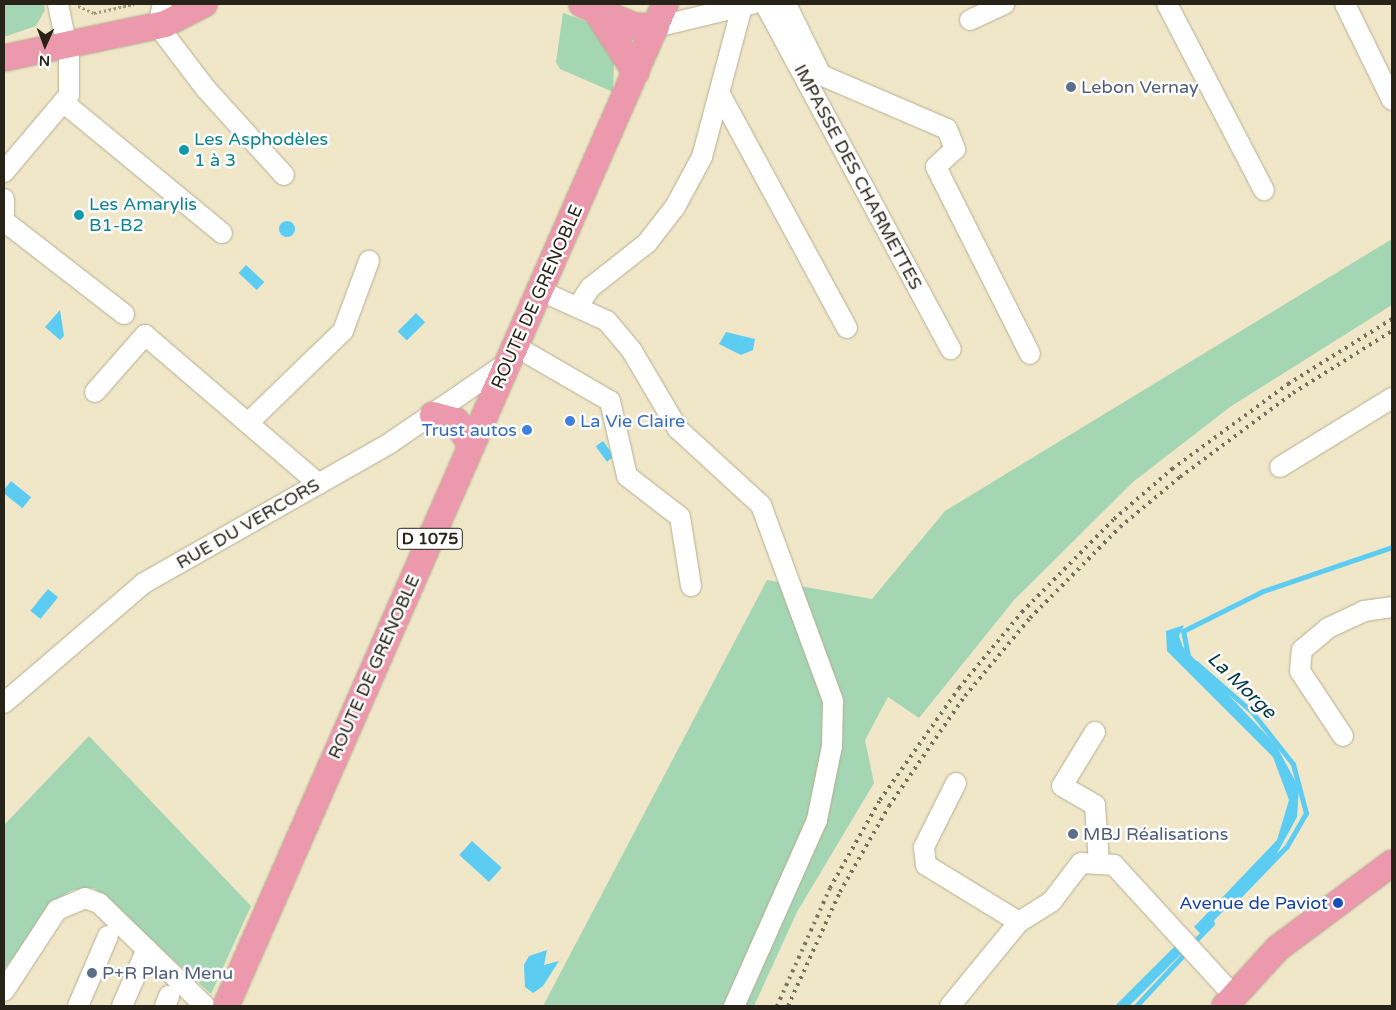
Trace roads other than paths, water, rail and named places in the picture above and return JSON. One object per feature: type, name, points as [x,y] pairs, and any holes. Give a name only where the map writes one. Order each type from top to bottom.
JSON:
[{"type":"main road","points":[[160,17],[190,4]]},
{"type":"main road","points":[[4,58],[64,37],[160,17],[204,4]]},
{"type":"main road","points":[[590,8],[634,26],[659,11]]},
{"type":"main road","points":[[590,8],[636,73]]},
{"type":"main road","name":"ROUTE DE GRENOBLE","points":[[226,1006],[485,412],[541,291],[636,73],[659,11]]},
{"type":"main road","points":[[4,41],[64,37]]},
{"type":"main road","points":[[437,412],[485,412]]},
{"type":"main road","points":[[437,412],[456,421],[471,445]]},
{"type":"main road","points":[[1229,1000],[1278,948],[1392,863]]},
{"type":"street","points":[[4,172],[63,102],[71,71],[58,4]]},
{"type":"street","name":"IMPASSE DES CHARMETTES","points":[[766,4],[951,350]]},
{"type":"street","points":[[786,4],[821,75],[947,129],[955,149],[936,167],[1030,354]]},
{"type":"street","points":[[970,20],[1004,4]]},
{"type":"street","points":[[1167,4],[1264,190]]},
{"type":"street","points":[[1345,4],[1392,100]]},
{"type":"street","points":[[578,306],[590,288],[647,243],[675,207],[702,157],[748,5],[659,11]]},
{"type":"street","points":[[160,17],[206,89],[284,175]]},
{"type":"street","points":[[721,96],[847,328]]},
{"type":"street","points":[[63,102],[222,233]]},
{"type":"street","points":[[4,199],[4,214]]},
{"type":"street","points":[[4,220],[124,314]]},
{"type":"street","points":[[249,422],[343,331],[369,261]]},
{"type":"street","points":[[541,291],[578,306],[607,321],[632,351],[678,429],[760,505],[833,701],[832,746],[816,820],[734,1006]]},
{"type":"street","points":[[95,392],[145,335],[249,422],[319,484]]},
{"type":"street","points":[[511,354],[610,401],[627,476],[680,517],[691,586]]},
{"type":"street","name":"RUE DU VERCORS","points":[[4,703],[144,583],[319,484],[437,412],[511,354]]},
{"type":"street","points":[[1280,467],[1392,398]]},
{"type":"street","points":[[1343,736],[1300,671],[1302,650],[1337,624],[1364,612],[1392,607]]},
{"type":"street","points":[[1095,732],[1062,786],[1095,805],[1099,864]]},
{"type":"street","points":[[956,783],[924,847],[926,865],[1019,922]]},
{"type":"street","points":[[950,1006],[1019,922],[1052,901],[1081,863],[1114,865],[1198,956],[1229,1000]]},
{"type":"street","points":[[4,991],[41,930],[57,910],[73,900],[99,903],[205,1006]]},
{"type":"street","points":[[78,1006],[108,936]]},
{"type":"street","points":[[122,1006],[147,949]]},
{"type":"water","points":[[287,221],[293,223],[295,229],[293,235],[287,237],[281,235],[279,229],[281,223]]},
{"type":"water","points":[[246,265],[264,282],[257,290],[238,273]]},
{"type":"water","points":[[60,310],[64,336],[60,340],[45,327]]},
{"type":"water","points":[[416,313],[425,322],[407,341],[398,331]]},
{"type":"water","points":[[726,332],[755,339],[753,350],[741,355],[719,344]]},
{"type":"water","points":[[603,441],[614,456],[607,462],[596,446]]},
{"type":"water","points":[[11,481],[31,497],[22,508],[4,493],[4,490]]},
{"type":"water","points":[[48,589],[58,597],[40,619],[30,611]]},
{"type":"water","points":[[1184,625],[1179,636],[1183,647],[1276,745],[1299,788],[1297,817],[1274,859],[1201,934],[1194,927],[1277,840],[1289,800],[1273,757],[1167,651],[1166,631]]},
{"type":"water","points":[[472,841],[502,868],[489,882],[459,855]]},
{"type":"water","points":[[1182,939],[1189,946],[1129,1006],[1115,1006]]},
{"type":"water","points":[[547,950],[544,965],[559,961],[543,986],[533,993],[525,987],[524,965],[529,956]]},
{"type":"waterway","name":"La Morge","points":[[1188,656],[1183,631],[1263,591],[1392,547]]},
{"type":"waterway","name":"La Morge","points":[[1196,663],[1252,712],[1293,764],[1306,813],[1286,847],[1234,901]]},
{"type":"waterway","name":"La Morge","points":[[1192,944],[1212,923]]},
{"type":"waterway","name":"La Morge","points":[[1136,1006],[1187,951]]},
{"type":"railway","points":[[777,1006],[830,888],[880,800],[959,688],[1022,612],[1114,519],[1172,469],[1288,384],[1392,319]]},
{"type":"railway","points":[[788,1006],[840,892],[889,806],[965,696],[1030,618],[1120,527],[1180,477],[1293,393],[1392,331]]},
{"type":"place","name":"Lebon Vernay","points":[[1071,87]]},
{"type":"place","name":"Les Asphodèles 1 à 3","points":[[184,150]]},
{"type":"place","name":"Les Amarylis B1-B2","points":[[79,215]]},
{"type":"place","name":"La Vie Claire","points":[[570,421]]},
{"type":"place","name":"Trust autos","points":[[527,430]]},
{"type":"place","name":"MBJ Réalisations","points":[[1073,834]]},
{"type":"place","name":"Avenue de Paviot","points":[[1338,903]]},
{"type":"place","name":"P+R Plan Menu","points":[[92,973]]}]
